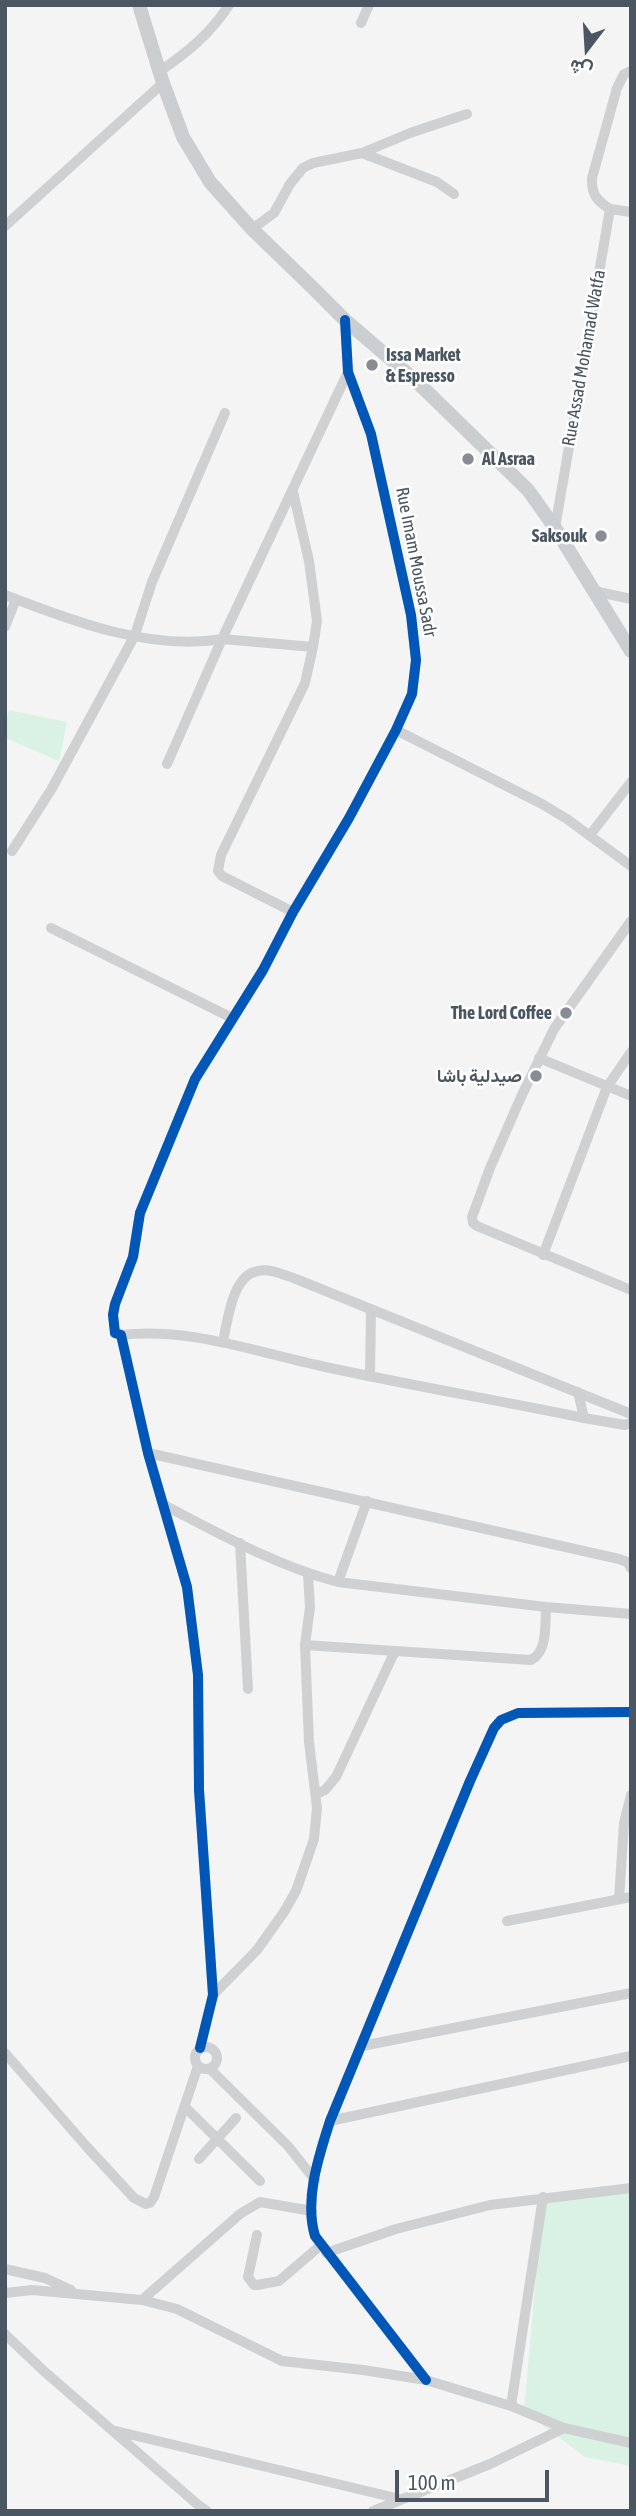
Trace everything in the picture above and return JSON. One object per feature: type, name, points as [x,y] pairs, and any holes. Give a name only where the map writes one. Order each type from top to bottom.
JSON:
[{"type":"main road","points":[[139,5],[183,137],[210,182],[252,229],[345,320],[415,380],[533,497],[631,651]]},
{"type":"street","points":[[5,226],[194,47],[229,5]]},
{"type":"street","points":[[361,23],[369,5]]},
{"type":"street","points":[[631,71],[624,74],[617,88],[592,178],[593,192],[601,204],[610,209],[631,212]]},
{"type":"street","points":[[252,229],[274,213],[290,184],[303,168],[313,163],[362,153],[467,114]]},
{"type":"street","points":[[362,153],[437,182],[453,194]]},
{"type":"street","name":"Rue Assad Mohamad Watfa","points":[[555,528],[610,209]]},
{"type":"street","name":"Rue Imam Moussa Sadr","points":[[200,2048],[213,1995],[200,1790],[198,1675],[187,1587],[148,1453],[121,1335],[115,1333],[113,1315],[133,1256],[140,1213],[195,1079],[263,970],[293,912],[349,818],[412,694],[416,660],[414,639],[394,531],[371,434],[348,372],[345,320]]},
{"type":"street","points":[[167,764],[222,639],[348,372]]},
{"type":"street","points":[[12,851],[51,790],[135,635],[152,582],[225,413]]},
{"type":"street","points":[[293,492],[309,561],[314,597],[317,621],[313,647],[305,683],[218,864],[218,871],[222,876],[293,912]]},
{"type":"street","points":[[594,591],[631,599]]},
{"type":"street","points":[[5,627],[11,597],[86,624],[135,635],[193,643],[222,639],[313,647]]},
{"type":"street","points":[[396,730],[542,804],[631,866]]},
{"type":"street","points":[[590,835],[631,782]]},
{"type":"street","points":[[630,1286],[543,1255],[477,1226],[472,1217],[490,1168],[539,1058],[566,1009],[631,921]]},
{"type":"street","points":[[51,928],[232,1018]]},
{"type":"street","points":[[543,1255],[607,1087],[631,1052]]},
{"type":"street","points":[[539,1058],[631,1096]]},
{"type":"street","points":[[223,1341],[239,1286],[251,1273],[270,1271],[296,1279],[631,1414]]},
{"type":"street","points":[[370,1375],[371,1309]]},
{"type":"street","points":[[121,1335],[148,1333],[223,1341],[320,1366],[584,1418],[625,1425],[631,1423]]},
{"type":"street","points":[[578,1392],[584,1418]]},
{"type":"street","points":[[148,1453],[619,1559],[631,1567]]},
{"type":"street","points":[[338,1582],[367,1501]]},
{"type":"street","points":[[164,1505],[308,1574],[338,1582],[546,1607],[631,1614]]},
{"type":"street","points":[[240,1543],[248,1689]]},
{"type":"street","points":[[213,1995],[257,1950],[284,1912],[296,1891],[314,1839],[316,1794],[309,1742],[305,1645],[310,1607],[308,1574]]},
{"type":"street","points":[[305,1645],[531,1660],[538,1656],[542,1649],[546,1607]]},
{"type":"street","points":[[316,1794],[325,1790],[336,1777],[395,1651]]},
{"type":"street","points":[[426,2380],[375,2310],[323,2249],[312,2227],[315,2180],[330,2121],[494,1728],[501,1720],[518,1713],[631,1712]]},
{"type":"street","points":[[618,1899],[631,1795]]},
{"type":"street","points":[[507,1921],[631,1896]]},
{"type":"street","points":[[362,2046],[631,1993]]},
{"type":"street","points":[[209,2015],[218,2060],[210,2069]]},
{"type":"street","points":[[5,2053],[134,2198],[146,2204],[155,2197],[198,2066],[195,2058],[200,2048],[214,2050]]},
{"type":"street","points":[[330,2121],[631,2056]]},
{"type":"street","points":[[198,2066],[210,2069],[288,2146],[315,2180]]},
{"type":"street","points":[[185,2107],[260,2181]]},
{"type":"street","points":[[200,2159],[236,2118]]},
{"type":"street","points":[[257,2235],[248,2277],[257,2285],[279,2281],[323,2249],[409,2225],[490,2205],[631,2188]]},
{"type":"street","points":[[511,2406],[543,2197]]},
{"type":"street","points":[[142,2300],[240,2214],[260,2202],[312,2211]]},
{"type":"street","points":[[5,2269],[45,2278],[76,2293]]},
{"type":"street","points":[[5,2293],[32,2290],[142,2300],[177,2309],[282,2361],[426,2380],[511,2406],[564,2428],[631,2443]]},
{"type":"street","points":[[5,2334],[45,2372],[207,2511]]},
{"type":"street","points":[[373,2511],[491,2464],[564,2428]]},
{"type":"street","points":[[116,2431],[401,2498]]},
{"type":"green space","points":[[9,710],[67,722],[59,761],[5,738],[5,723]]},
{"type":"green space","points":[[631,2187],[631,2466],[585,2457],[524,2411],[543,2197]]},
{"type":"cycle path","points":[[200,2048],[213,1995],[199,1790],[198,1675],[187,1587],[148,1453],[121,1335],[115,1333],[113,1315],[133,1257],[140,1213],[195,1079],[263,970],[293,912],[349,818],[412,694],[416,660],[411,615],[371,434],[348,372],[345,320]]},
{"type":"cycle path","points":[[426,2380],[315,2236],[312,2193],[326,2134],[494,1728],[501,1720],[518,1713],[631,1712]]},
{"type":"place","name":"Issa Market & Espresso","points":[[372,365]]},
{"type":"place","name":"Al Asraa","points":[[468,459]]},
{"type":"place","name":"Saksouk","points":[[601,536]]},
{"type":"place","name":"The Lord Coffee","points":[[566,1013]]},
{"type":"place","name":"صيدلية باشا","points":[[536,1076]]}]
